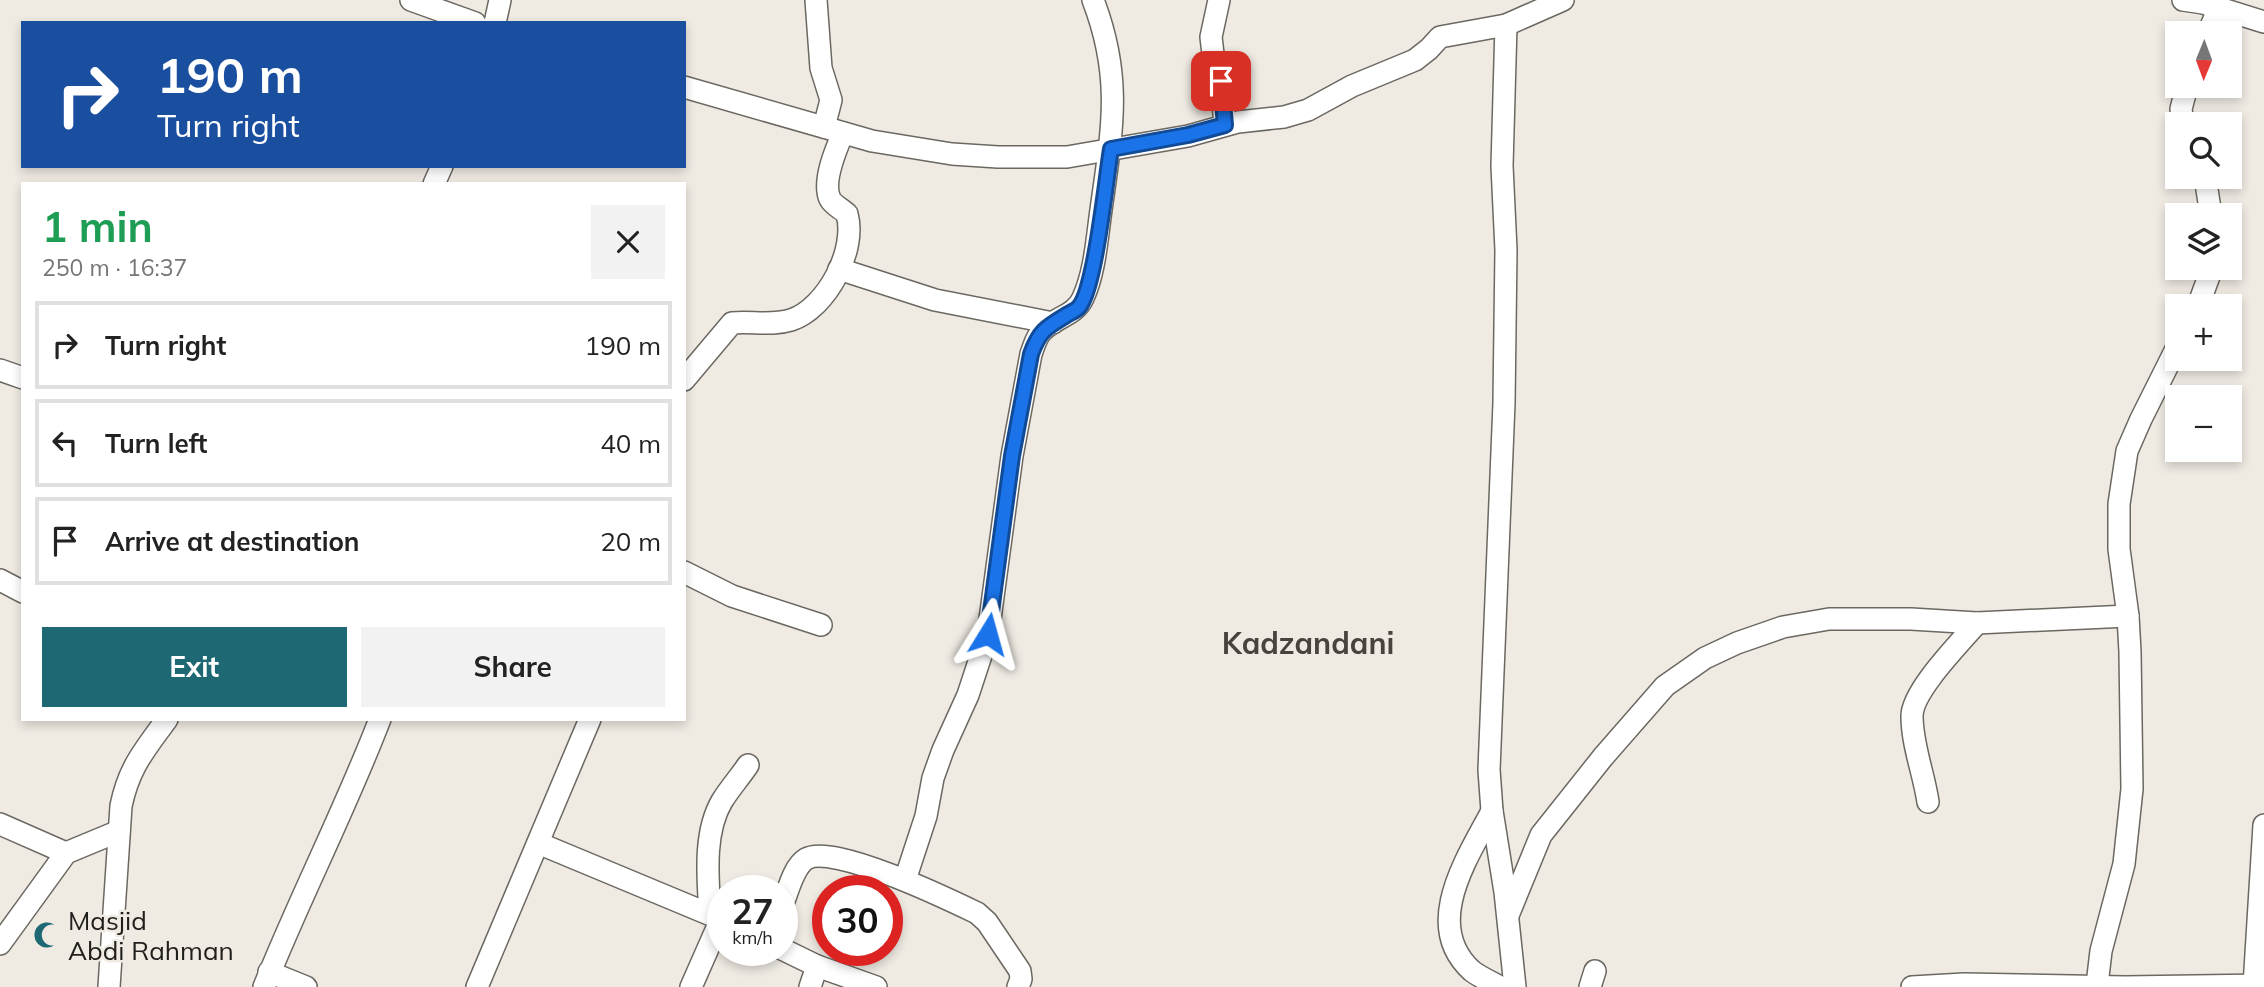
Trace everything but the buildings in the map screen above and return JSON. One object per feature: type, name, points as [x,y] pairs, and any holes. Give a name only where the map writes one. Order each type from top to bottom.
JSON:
[{"type":"street","points":[[411,0],[469,21]]},
{"type":"street","points":[[495,21],[500,0]]},
{"type":"street","points":[[686,378],[728,326],[794,319],[823,299],[839,269],[850,236],[850,223],[847,214],[830,200],[828,191],[834,130],[831,100],[821,68],[816,0]]},
{"type":"street","points":[[905,880],[926,816],[933,778],[968,695],[988,634],[1012,456],[1031,354],[1043,329],[1078,308],[1091,272],[1111,149],[1114,90],[1103,28],[1093,0]]},
{"type":"street","points":[[1219,0],[1211,37],[1221,81],[1225,125]]},
{"type":"street","points":[[686,88],[901,147],[998,157],[1067,157],[1302,112],[1352,86],[1415,60],[1440,37],[1506,25],[1563,0]]},
{"type":"street","points":[[2183,0],[2264,22]]},
{"type":"street","points":[[2213,21],[2218,8]]},
{"type":"street","points":[[1506,25],[1502,166],[1506,250],[1504,403],[1489,770],[1515,987]]},
{"type":"street","points":[[839,269],[935,300],[1053,324]]},
{"type":"street","points":[[0,370],[21,377]]},
{"type":"street","points":[[2097,985],[2101,951],[2124,864],[2132,789],[2128,616],[2119,549],[2119,504],[2127,451],[2165,370]]},
{"type":"street","points":[[686,573],[732,596],[821,625]]},
{"type":"street","points":[[0,580],[21,591]]},
{"type":"street","points":[[1507,917],[1541,835],[1603,757],[1665,686],[1704,658],[1783,627],[1829,619],[1911,619],[1977,623],[2128,616]]},
{"type":"street","points":[[1928,802],[1912,712],[1932,676],[1977,623]]},
{"type":"street","points":[[109,987],[121,806],[126,782],[133,766],[166,721]]},
{"type":"street","points":[[306,987],[267,980],[365,760],[379,721]]},
{"type":"street","points":[[477,987],[589,721]]},
{"type":"street","points":[[711,875],[709,860],[713,824],[721,802],[748,765]]},
{"type":"street","points":[[1492,811],[1453,892],[1448,922],[1459,953],[1472,970],[1500,987]]},
{"type":"street","points":[[0,824],[66,853]]},
{"type":"street","points":[[1912,987],[1953,984],[2125,987],[2259,985],[2264,825]]},
{"type":"street","points":[[0,944],[66,853],[119,831]]},
{"type":"street","points":[[538,843],[707,913]]},
{"type":"street","points":[[795,875],[800,863],[808,857],[830,857],[865,865],[905,880],[977,913],[987,922],[1020,971],[1018,987]]},
{"type":"street","points":[[691,987],[707,946]]},
{"type":"street","points":[[810,987],[817,966],[876,987]]},
{"type":"place","name":"Masjid Abdi Rahman","points":[[47,935]]},
{"type":"district","name":"Kadzandani","points":[[1308,643]]},
{"type":"route","points":[[988,634],[1012,456],[1031,354],[1043,329],[1078,308],[1084,297],[1091,272],[1111,149],[1188,135],[1225,125],[1221,81]]}]
